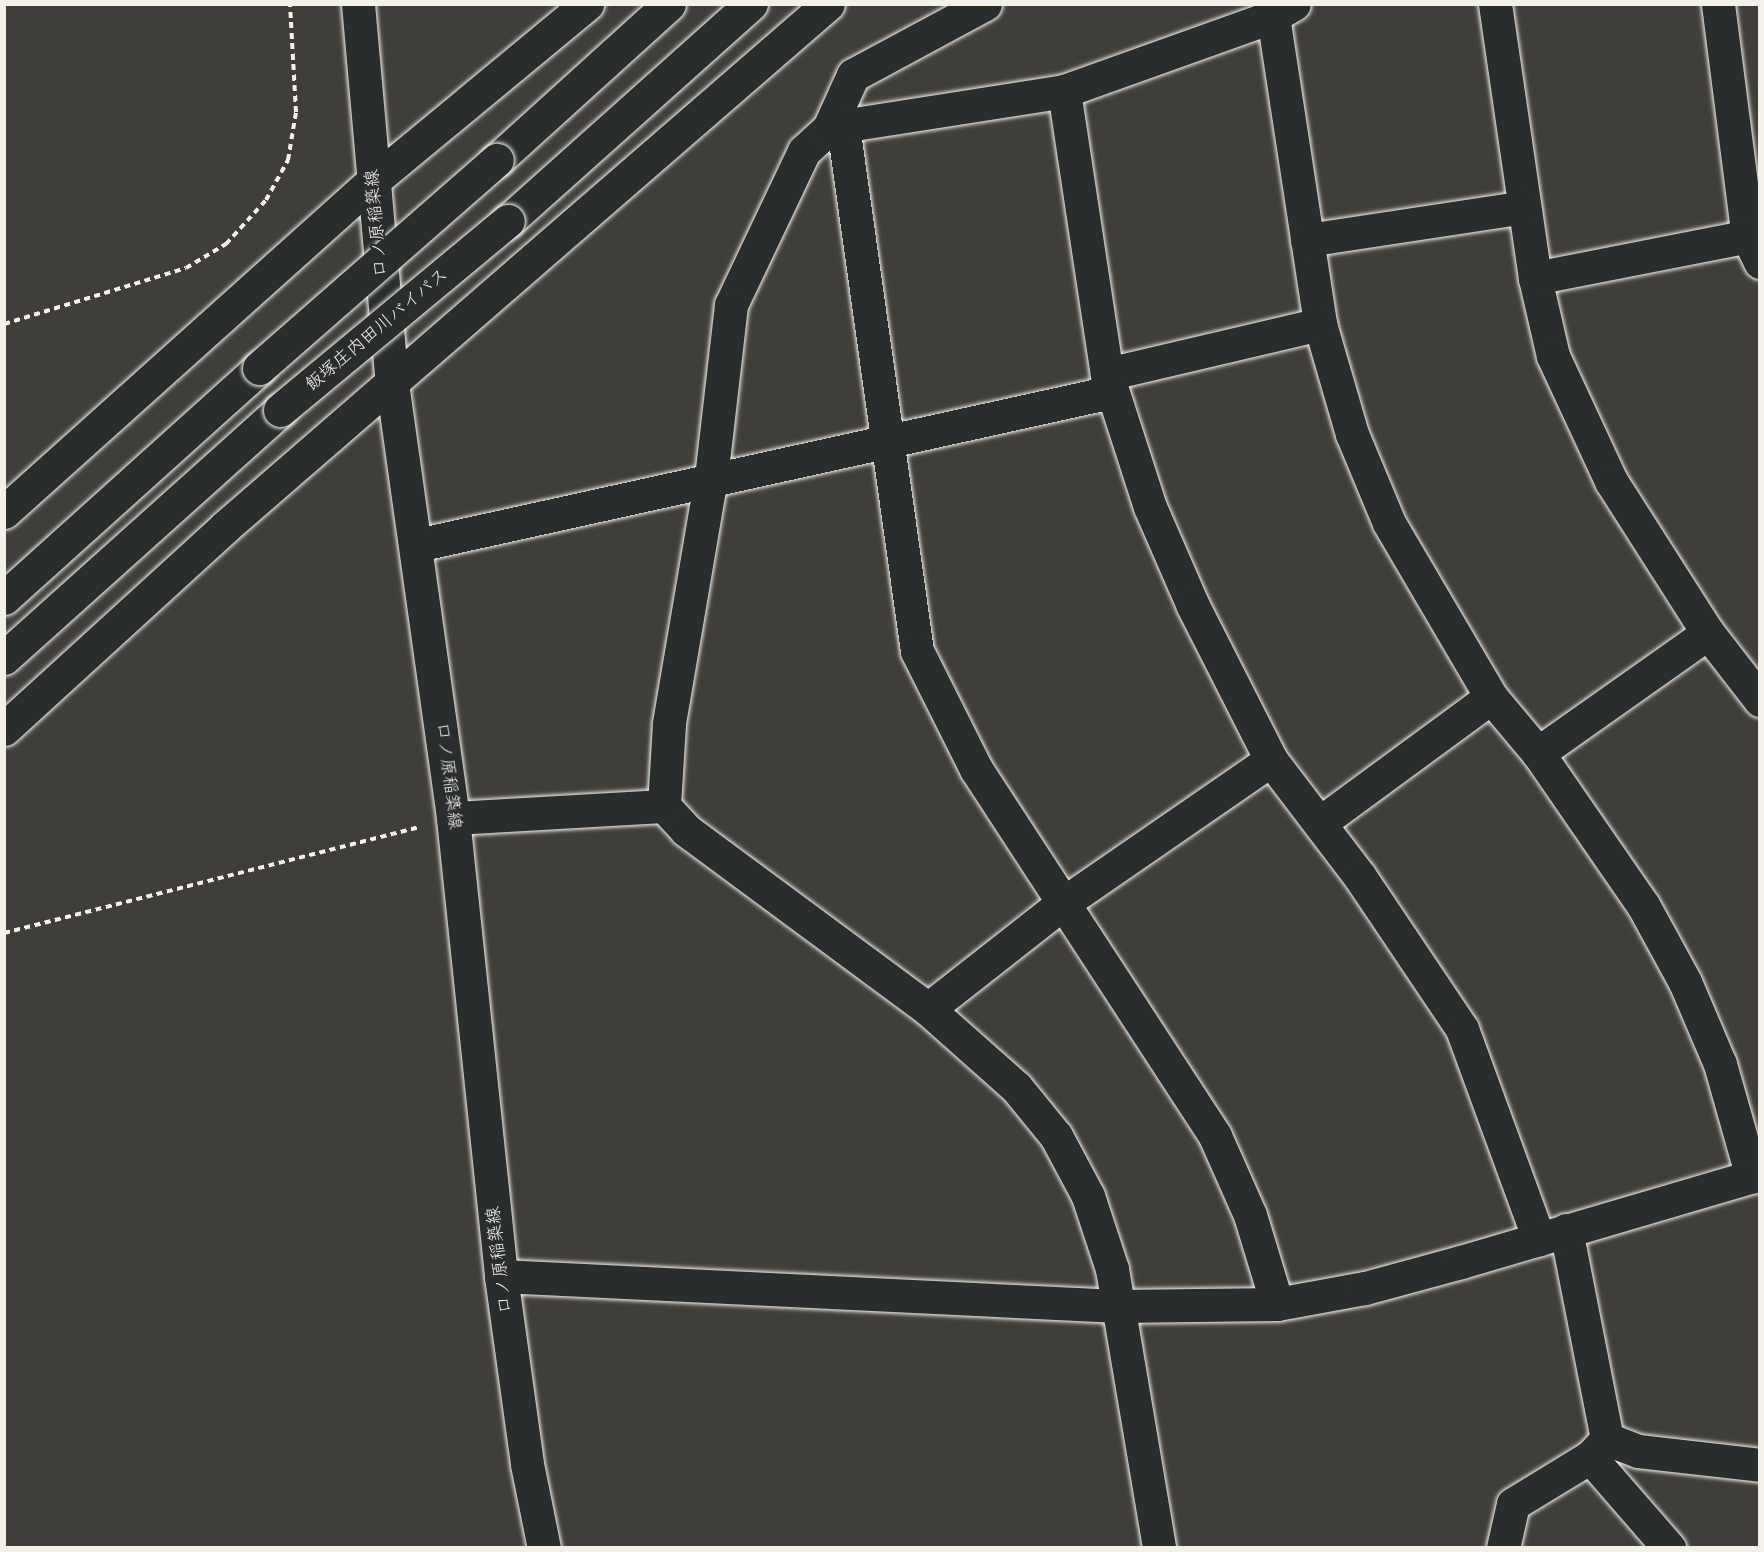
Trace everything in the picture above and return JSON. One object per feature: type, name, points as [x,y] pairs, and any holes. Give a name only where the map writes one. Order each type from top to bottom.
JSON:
[{"type":"main road","name":"口ノ原稲築線","points":[[358,4],[392,383],[417,545],[453,818],[501,1276],[527,1464],[544,1548]]},
{"type":"main road","points":[[4,512],[373,181],[586,4]]},
{"type":"main road","points":[[4,598],[669,4]]},
{"type":"main road","name":"飯塚庄内田川バイパス","points":[[4,658],[280,410],[508,221],[752,4]]},
{"type":"main road","points":[[4,729],[225,527],[828,4]]},
{"type":"main road","points":[[985,4],[853,75],[836,127],[888,438],[917,651],[976,769],[1215,1136],[1250,1215],[1277,1304]]},
{"type":"main road","points":[[1495,4],[1535,278],[1553,356],[1611,481],[1708,633],[1756,689]]},
{"type":"main road","points":[[1535,278],[1756,244],[1718,4]]},
{"type":"main road","points":[[501,1276],[1118,1306],[1277,1304],[1365,1288],[1756,1175],[1720,1064],[1685,982],[1643,905],[1538,753],[1491,697],[1389,523],[1352,434],[1320,324],[1307,240],[1283,10],[1064,91],[836,127],[804,151],[732,305],[711,477],[669,724],[664,806],[686,830],[928,1010],[1016,1087],[1056,1136],[1088,1196],[1112,1269],[1118,1306],[1160,1548]]},
{"type":"main road","points":[[1064,91],[1109,383],[1150,507],[1192,606],[1271,760],[1321,822],[1462,1029],[1552,1234],[1598,1448],[1669,1548]]},
{"type":"main road","points":[[1307,240],[1524,207]]},
{"type":"main road","points":[[417,545],[888,438],[1109,383],[1320,324]]},
{"type":"main road","points":[[1538,753],[1708,633]]},
{"type":"main road","points":[[1321,822],[1491,697]]},
{"type":"main road","points":[[928,1010],[1062,904],[1271,760]]},
{"type":"main road","points":[[453,818],[664,806]]},
{"type":"main road","points":[[1503,1548],[1513,1504],[1598,1448],[1760,1465]]},
{"type":"path","points":[[4,324],[186,268],[226,244],[266,200],[288,160],[296,112],[290,4]]},
{"type":"path","points":[[4,933],[453,818]]}]
